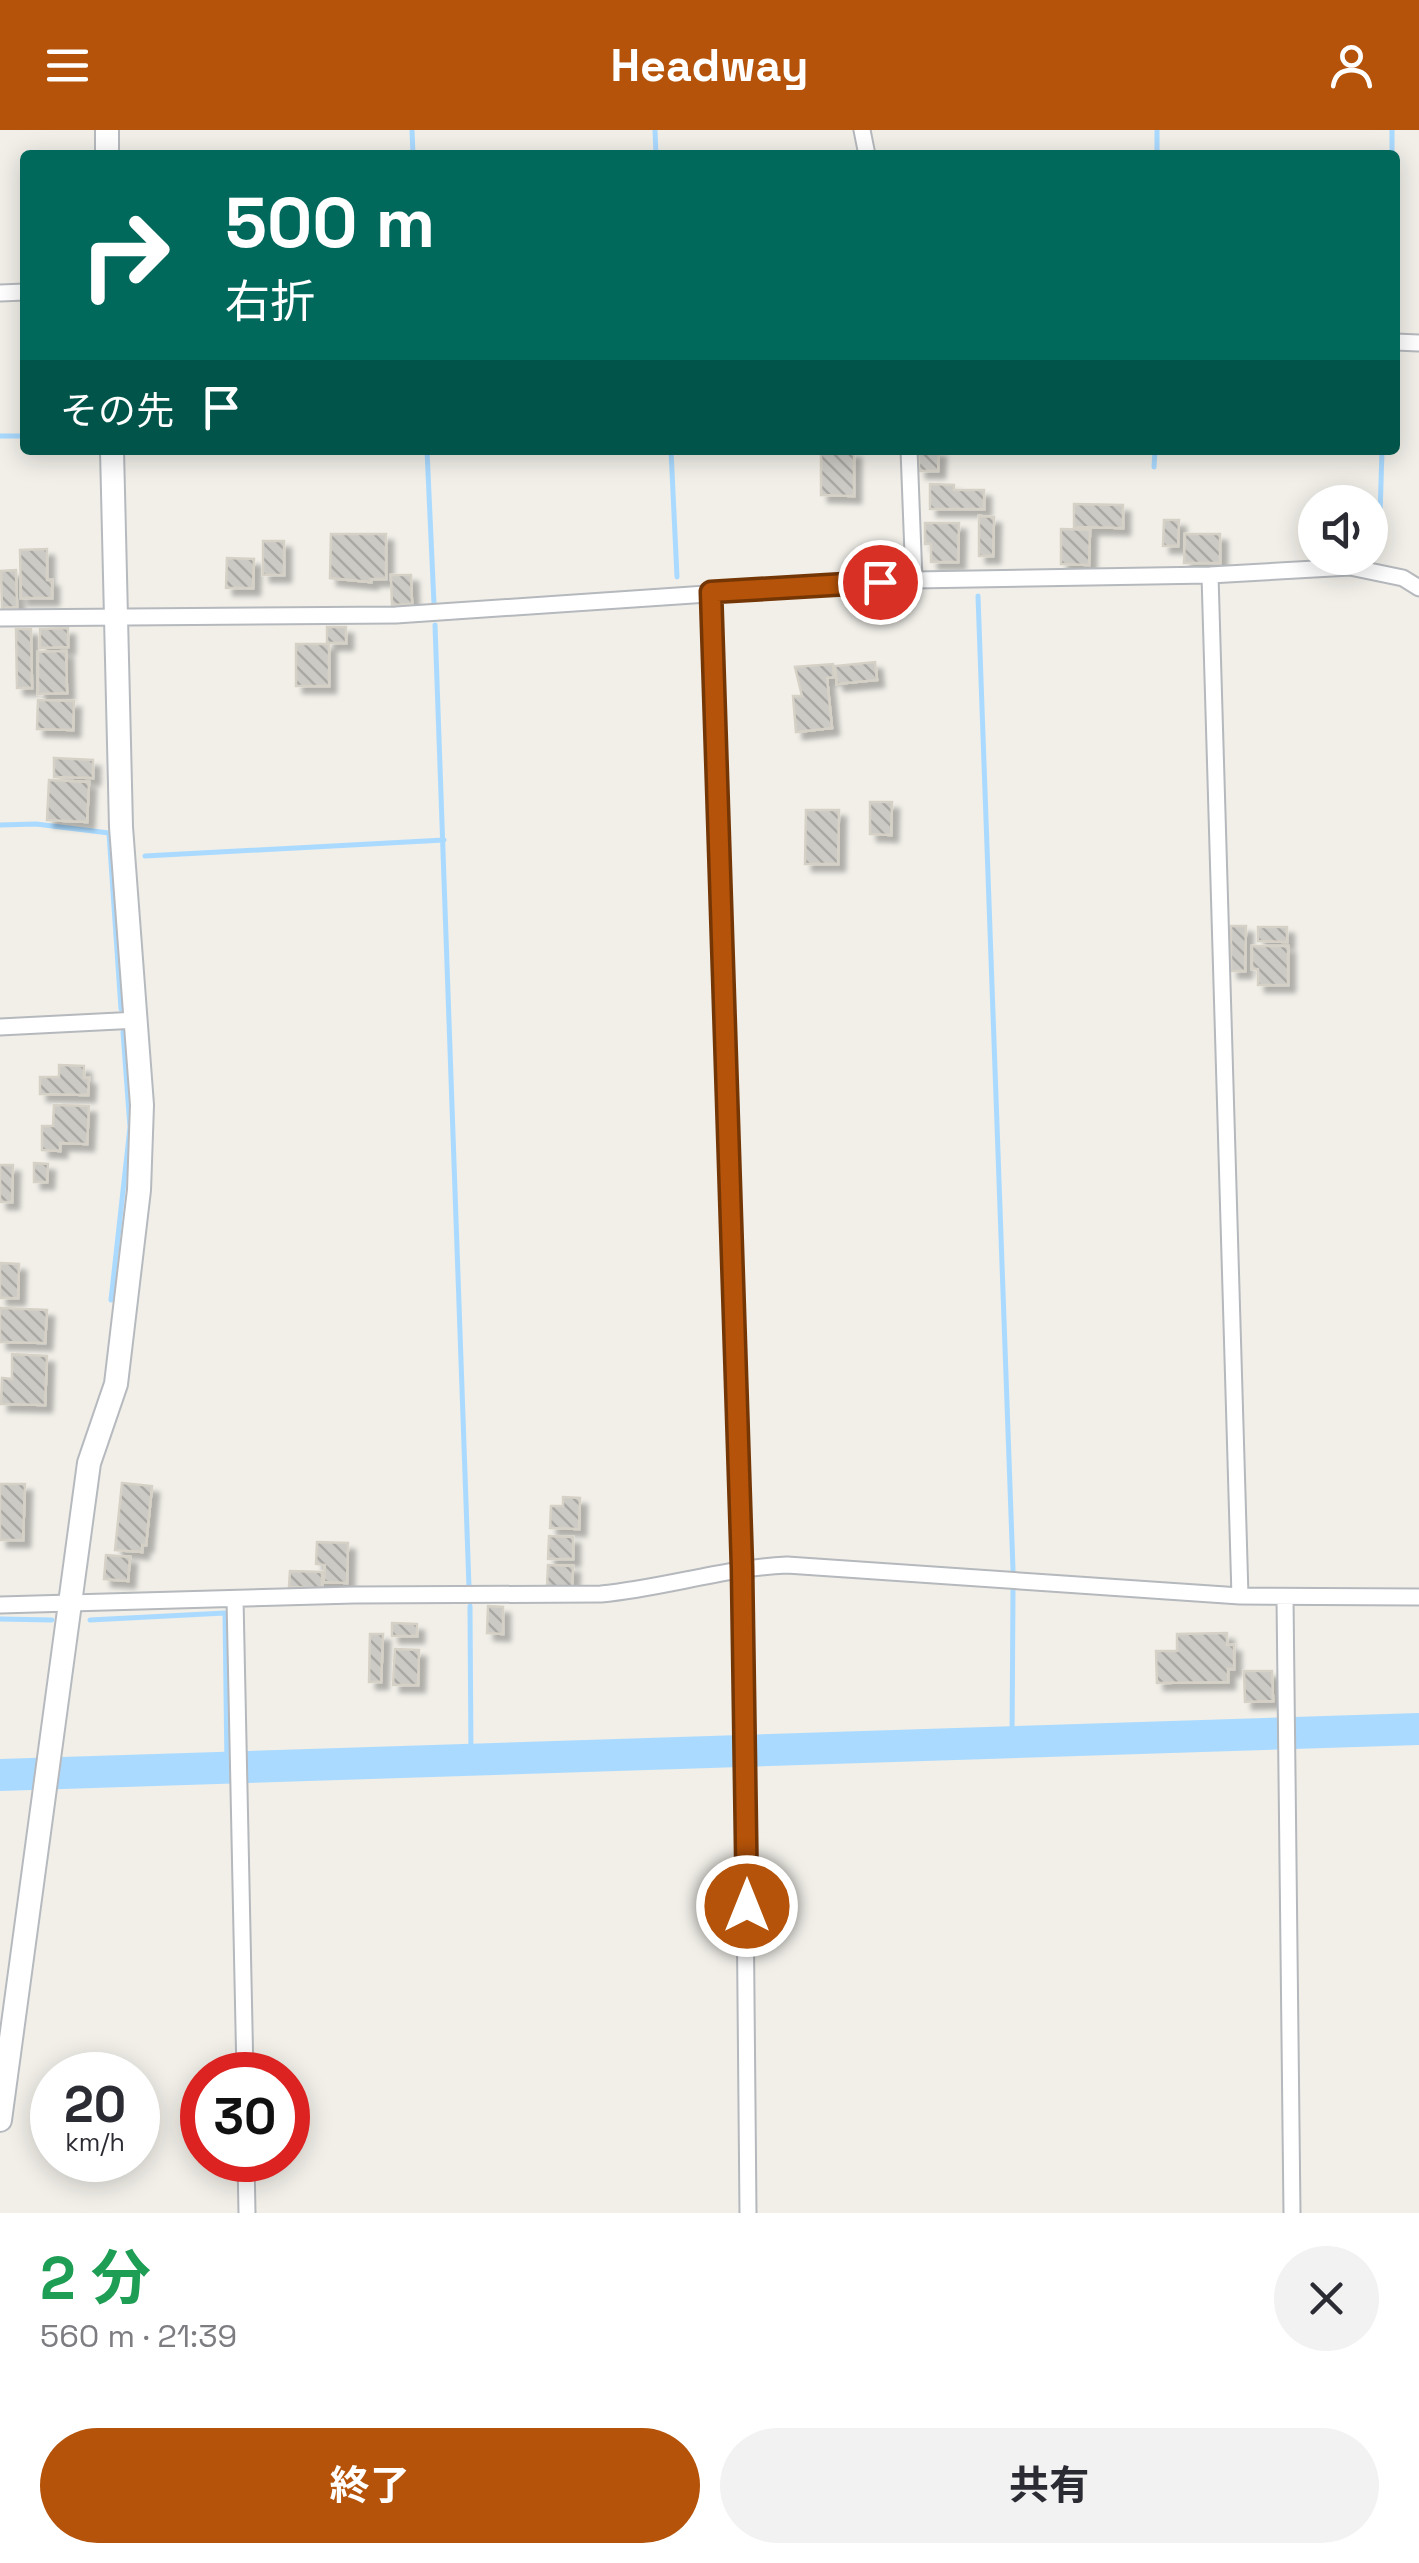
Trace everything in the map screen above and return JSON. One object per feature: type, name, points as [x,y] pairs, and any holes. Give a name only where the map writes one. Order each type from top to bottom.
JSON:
[{"type":"street","points":[[0,2120],[89,1462],[116,1384],[139,1190],[142,1105],[121,828],[112,455]]},
{"type":"street","points":[[909,455],[914,580]]},
{"type":"street","points":[[0,618],[396,615],[914,580],[1210,575],[1350,568],[1402,578],[1419,588]]},
{"type":"street","points":[[1210,575],[1240,1596]]},
{"type":"street","points":[[711,592],[746,1742],[748,2213]]},
{"type":"street","points":[[0,1027],[138,1020]]},
{"type":"street","points":[[0,1605],[601,1594],[742,1568],[788,1565],[1240,1596],[1419,1598]]},
{"type":"street","points":[[1285,1598],[1292,2213]]},
{"type":"street","points":[[234,1599],[244,2052]]},
{"type":"street","points":[[247,2182],[248,2213]]},
{"type":"building","points":[[821,455],[854,455],[854,496],[821,495]]},
{"type":"building","points":[[919,455],[939,455],[938,471],[919,471]]},
{"type":"building","points":[[930,484],[954,485],[954,490],[984,490],[984,509],[930,509]]},
{"type":"building","points":[[1074,504],[1123,505],[1123,528],[1074,527]]},
{"type":"building","points":[[979,516],[994,517],[993,556],[979,556]]},
{"type":"building","points":[[1164,520],[1179,520],[1178,546],[1163,546]]},
{"type":"building","points":[[925,523],[959,523],[958,562],[931,562],[931,544],[925,544]]},
{"type":"building","points":[[1061,529],[1090,530],[1089,565],[1061,564]]},
{"type":"building","points":[[331,534],[386,534],[386,579],[371,582],[330,578]]},
{"type":"building","points":[[1185,534],[1220,534],[1220,563],[1184,563]]},
{"type":"building","points":[[263,541],[284,541],[284,575],[263,575]]},
{"type":"building","points":[[47,549],[47,580],[52,580],[52,598],[21,598],[20,550]]},
{"type":"building","points":[[227,558],[254,559],[253,588],[226,588]]},
{"type":"building","points":[[16,570],[17,607],[2,608],[1,571]]},
{"type":"building","points":[[391,575],[411,575],[412,604],[392,605]]},
{"type":"building","points":[[327,627],[346,627],[346,643],[327,643]]},
{"type":"building","points":[[68,628],[68,647],[40,648],[40,629]]},
{"type":"building","points":[[16,629],[31,629],[32,688],[17,688]]},
{"type":"building","points":[[296,644],[329,644],[329,686],[296,686]]},
{"type":"building","points":[[66,651],[67,693],[38,694],[38,652]]},
{"type":"building","points":[[875,662],[877,680],[837,684],[835,666]]},
{"type":"building","points":[[833,664],[834,677],[827,678],[832,728],[796,732],[793,696],[802,696],[795,667]]},
{"type":"building","points":[[38,700],[74,701],[73,730],[37,729]]},
{"type":"building","points":[[54,758],[93,760],[93,778],[54,777]]},
{"type":"building","points":[[49,780],[89,782],[87,822],[47,820]]},
{"type":"building","points":[[870,802],[892,802],[891,835],[870,834]]},
{"type":"building","points":[[806,810],[839,810],[838,864],[805,864]]},
{"type":"building","points":[[1231,926],[1246,926],[1245,971],[1231,971]]},
{"type":"building","points":[[1258,927],[1287,927],[1287,942],[1258,941]]},
{"type":"building","points":[[1252,946],[1288,946],[1288,985],[1258,985],[1258,969],[1252,969]]},
{"type":"building","points":[[59,1065],[84,1066],[84,1078],[89,1078],[88,1095],[40,1094],[40,1077],[59,1077]]},
{"type":"building","points":[[54,1105],[89,1106],[87,1144],[60,1143],[60,1151],[42,1150],[42,1126],[53,1126]]},
{"type":"building","points":[[34,1163],[48,1164],[47,1182],[34,1182]]},
{"type":"building","points":[[0,1165],[13,1165],[12,1202],[0,1202]]},
{"type":"building","points":[[0,1263],[19,1264],[18,1298],[0,1298]]},
{"type":"building","points":[[0,1308],[47,1310],[45,1343],[0,1342]]},
{"type":"building","points":[[12,1354],[47,1356],[45,1405],[1,1404],[2,1378],[12,1379]]},
{"type":"building","points":[[122,1483],[152,1486],[142,1552],[115,1550]]},
{"type":"building","points":[[0,1484],[25,1484],[23,1540],[0,1540]]},
{"type":"building","points":[[563,1497],[580,1498],[579,1529],[550,1528],[551,1506],[563,1506]]},
{"type":"building","points":[[549,1536],[573,1537],[573,1559],[548,1559]]},
{"type":"building","points":[[317,1542],[348,1543],[347,1583],[324,1582],[325,1565],[316,1564]]},
{"type":"building","points":[[106,1555],[130,1557],[128,1581],[104,1579]]},
{"type":"building","points":[[548,1565],[573,1566],[572,1588],[547,1587]]},
{"type":"building","points":[[290,1571],[322,1572],[322,1588],[289,1587]]},
{"type":"building","points":[[488,1606],[503,1607],[503,1634],[487,1633]]},
{"type":"building","points":[[392,1623],[417,1624],[417,1636],[392,1636]]},
{"type":"building","points":[[1227,1633],[1227,1645],[1234,1645],[1234,1669],[1228,1669],[1228,1682],[1157,1683],[1156,1651],[1177,1651],[1177,1634]]},
{"type":"building","points":[[370,1634],[383,1634],[381,1682],[369,1682]]},
{"type":"building","points":[[395,1649],[419,1650],[418,1685],[393,1685]]},
{"type":"building","points":[[1244,1671],[1272,1671],[1273,1701],[1245,1702]]},
{"type":"waterway","points":[[412,130],[413,150]]},
{"type":"waterway","points":[[655,130],[656,150]]},
{"type":"waterway","points":[[1157,130],[1157,150]]},
{"type":"waterway","points":[[1392,130],[1392,150]]},
{"type":"waterway","points":[[0,436],[20,436]]},
{"type":"waterway","points":[[427,455],[434,604]]},
{"type":"waterway","points":[[671,455],[677,577]]},
{"type":"waterway","points":[[1154,467],[1155,455]]},
{"type":"waterway","points":[[1381,485],[1382,455]]},
{"type":"waterway","points":[[978,596],[1013,1570]]},
{"type":"waterway","points":[[435,625],[469,1587]]},
{"type":"waterway","points":[[0,825],[36,824],[109,833],[121,1009]]},
{"type":"waterway","points":[[145,856],[444,840]]},
{"type":"waterway","points":[[111,1300],[130,1127],[123,1032]]},
{"type":"waterway","points":[[1012,1742],[1013,1589]]},
{"type":"waterway","points":[[470,1606],[471,1760]]},
{"type":"waterway","points":[[90,1620],[225,1613],[227,1768]]},
{"type":"waterway","points":[[0,1619],[52,1620]]},
{"type":"waterway","points":[[0,1775],[1419,1729]]},
{"type":"route","points":[[747,1906],[742,1568],[711,592],[880,582]]}]
